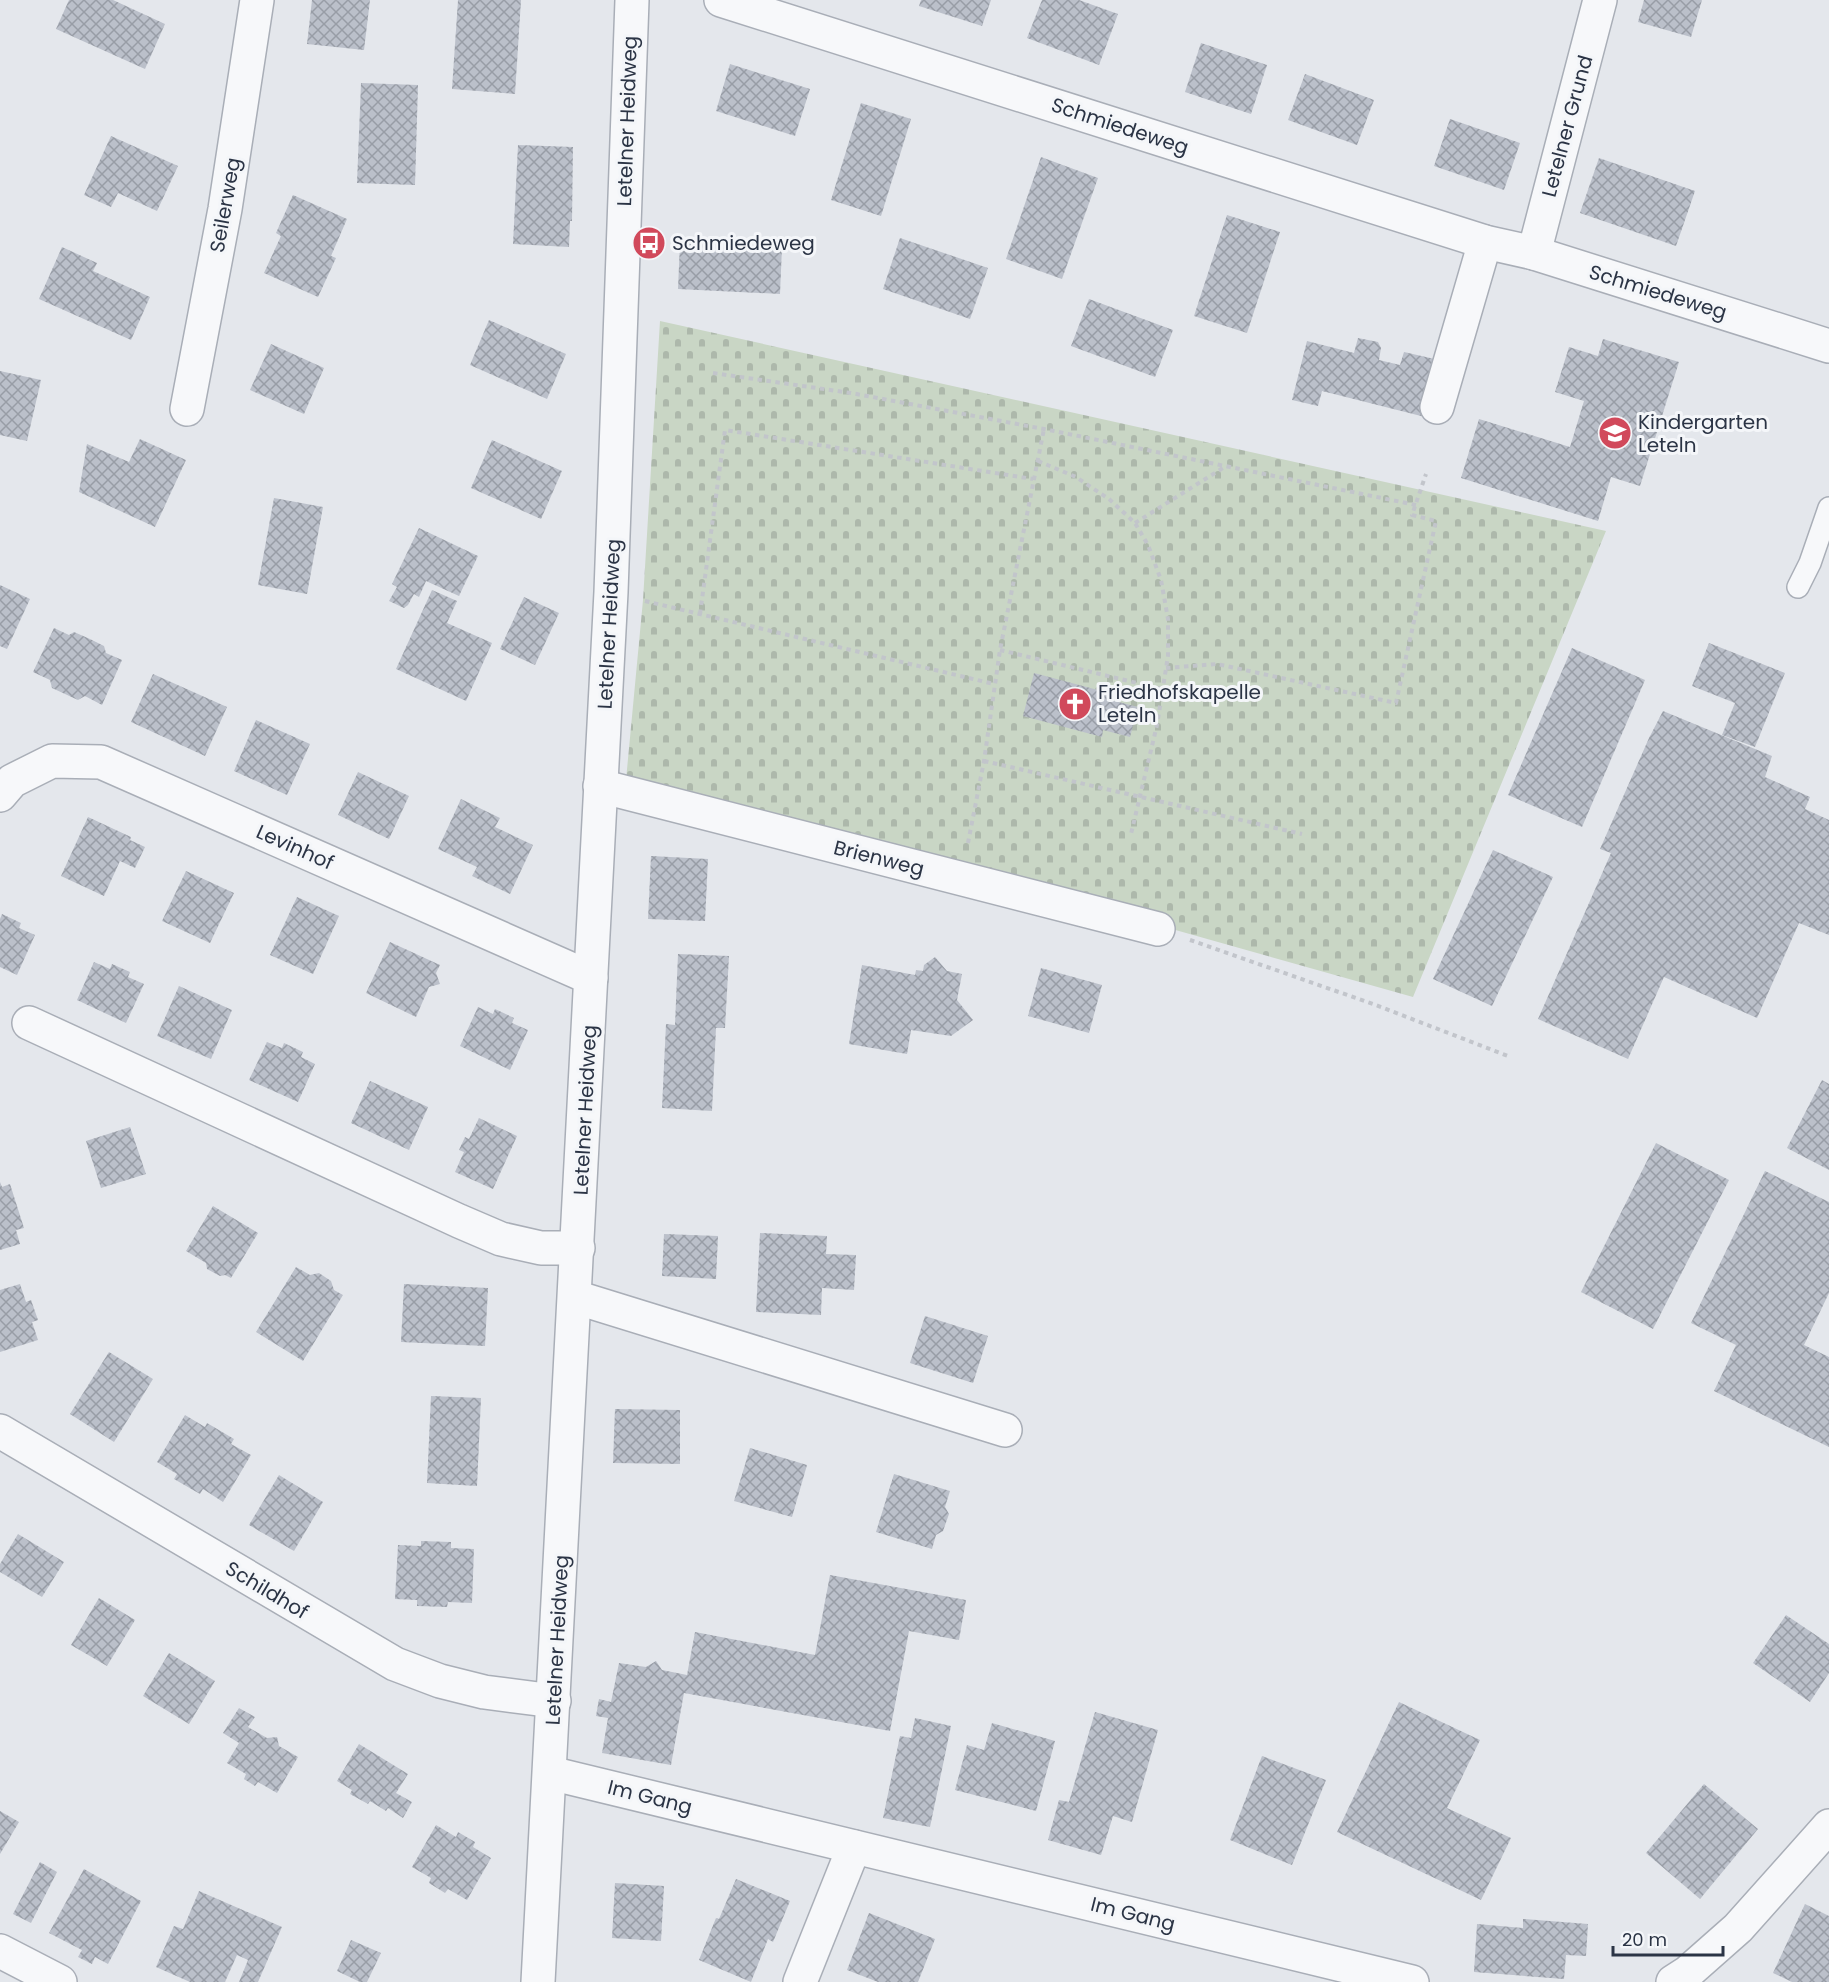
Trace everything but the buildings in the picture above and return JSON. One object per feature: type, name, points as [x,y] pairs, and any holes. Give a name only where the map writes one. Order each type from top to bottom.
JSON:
[{"type":"street","name":"Seilerweg","points":[[187,408],[225,209],[257,0]]},
{"type":"street","name":"Letelner Heidweg","points":[[538,1982],[611,592],[632,0]]},
{"type":"street","name":"Schmiedeweg","points":[[721,0],[1485,242],[1534,253],[1829,346]]},
{"type":"street","name":"Letelner Grund","points":[[1534,253],[1600,0]]},
{"type":"street","points":[[1437,407],[1485,242]]},
{"type":"street","name":"Levinhof","points":[[0,795],[12,781],[52,761],[102,762],[591,978]]},
{"type":"street","name":"Brienweg","points":[[600,786],[1158,929]]},
{"type":"street","points":[[29,1023],[501,1239],[541,1248],[578,1248]]},
{"type":"street","points":[[575,1297],[1005,1430]]},
{"type":"street","name":"Schildhof","points":[[0,1431],[395,1664],[440,1681],[484,1692],[554,1701]]},
{"type":"street","name":"Im Gang","points":[[550,1773],[1412,1982]]},
{"type":"street","points":[[1673,1982],[1687,1973],[1738,1929],[1829,1826]]},
{"type":"street","points":[[800,1982],[854,1847]]},
{"type":"street","points":[[0,1951],[60,1982]]},
{"type":"lane","points":[[1798,587],[1810,563],[1829,508]]},
{"type":"path","points":[[713,373],[851,393],[1044,429],[1416,505]]},
{"type":"path","points":[[963,879],[984,761],[1000,650],[1044,429]]},
{"type":"path","points":[[700,614],[725,430],[1034,478]]},
{"type":"path","points":[[1038,460],[1076,477],[1109,499],[1135,523],[1148,545],[1161,580],[1168,619],[1168,656],[1157,725],[1131,834]]},
{"type":"path","points":[[1135,523],[1226,466]]},
{"type":"path","points":[[1166,668],[1217,664],[1396,703],[1436,521],[1412,515],[1426,474]]},
{"type":"path","points":[[611,592],[994,684]]},
{"type":"path","points":[[1000,650],[1162,689]]},
{"type":"path","points":[[984,761],[1302,834]]},
{"type":"path","points":[[1158,929],[1373,1004],[1508,1056]]},
{"type":"green space","points":[[660,321],[1606,531],[1413,997],[963,870],[626,780],[643,600]]},
{"type":"place","name":"Schmiedeweg","points":[[649,243]]},
{"type":"place","name":"Kindergarten Leteln","points":[[1615,433]]},
{"type":"place","name":"Friedhofskapelle Leteln","points":[[1075,704]]}]
